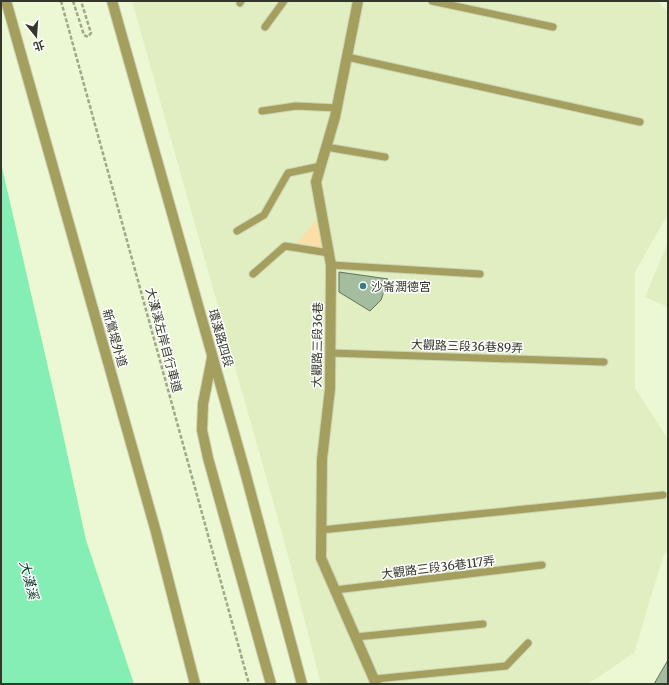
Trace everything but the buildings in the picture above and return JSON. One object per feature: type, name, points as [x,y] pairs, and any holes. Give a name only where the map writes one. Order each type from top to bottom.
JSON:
[{"type":"street","name":"新鶯堤外道","points":[[6,1],[156,532],[195,684]]},
{"type":"street","name":"環漢路四段","points":[[112,1],[213,356],[302,684]]},
{"type":"street","name":"大觀路三段36巷","points":[[358,1],[337,108],[316,182],[331,265],[330,389],[322,459],[321,558],[377,682]]},
{"type":"street","points":[[213,356],[203,404],[202,430],[208,458],[271,684]]},
{"type":"lane","points":[[265,27],[284,1]]},
{"type":"lane","points":[[432,1],[553,27]]},
{"type":"lane","points":[[347,57],[640,122]]},
{"type":"lane","points":[[262,111],[296,106],[337,108]]},
{"type":"lane","points":[[326,147],[385,157]]},
{"type":"lane","points":[[237,231],[264,215],[288,173],[321,166]]},
{"type":"lane","points":[[253,274],[285,246],[329,253]]},
{"type":"lane","points":[[331,265],[480,274]]},
{"type":"lane","name":"大觀路三段36巷89弄","points":[[330,353],[604,362]]},
{"type":"lane","points":[[321,530],[662,495]]},
{"type":"lane","name":"大觀路三段36巷117弄","points":[[335,590],[542,565]]},
{"type":"lane","points":[[356,636],[483,624]]},
{"type":"lane","points":[[377,682],[506,666],[528,643]]},
{"type":"path","name":"大漢溪左岸自行車道","points":[[61,1],[249,684]]},
{"type":"path","points":[[73,1],[84,35],[88,37],[91,33],[81,1]]},
{"type":"shaded area","points":[[132,1],[657,1],[668,12],[668,214],[635,272],[635,388],[668,439],[668,551],[664,554],[634,653],[588,684],[321,684],[283,537]]},
{"type":"shaded area","points":[[317,219],[323,248],[297,243]]},
{"type":"shaded area","points":[[668,242],[668,307],[645,297]]},
{"type":"water","name":"大漢溪","points":[[1,163],[86,540],[134,684],[1,684]]},
{"type":"place","name":"沙崙潤德宮","points":[[363,286]]}]
